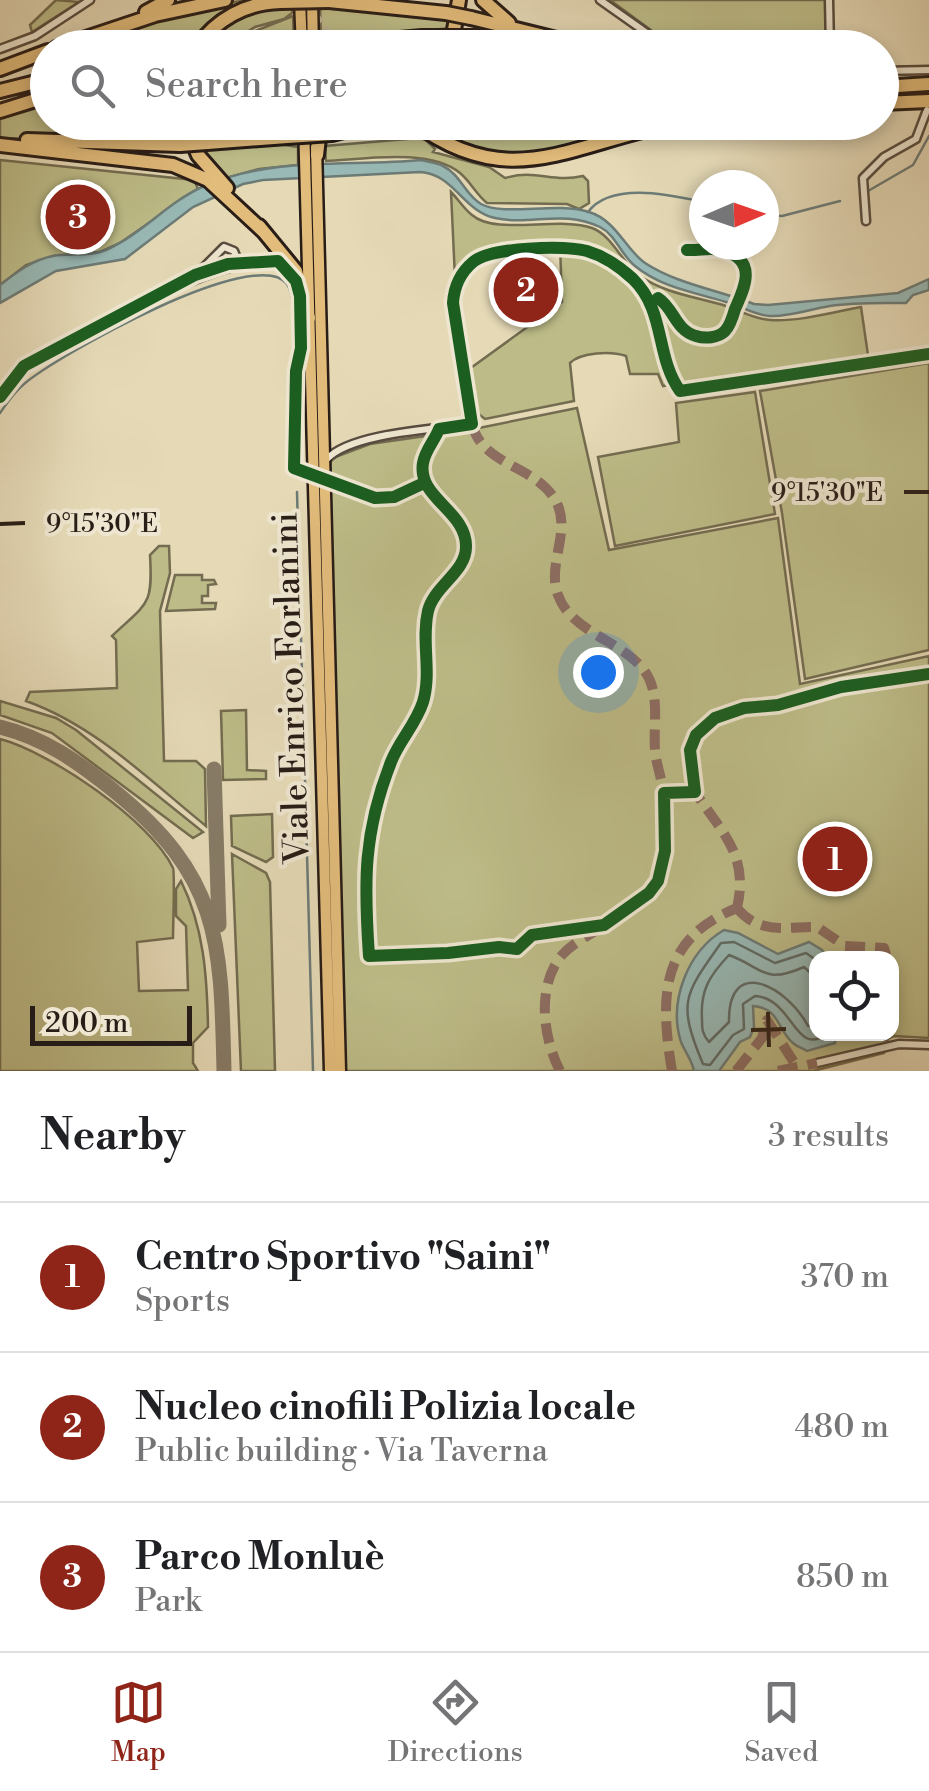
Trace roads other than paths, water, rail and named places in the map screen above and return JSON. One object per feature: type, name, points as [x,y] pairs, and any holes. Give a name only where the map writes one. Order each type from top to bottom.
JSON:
[{"type":"highway","points":[[105,30],[168,0]]},
{"type":"highway","points":[[106,30],[225,0]]},
{"type":"highway","points":[[454,30],[459,0]]},
{"type":"highway","points":[[484,0],[502,19],[526,30]]},
{"type":"highway","points":[[211,30],[236,12],[257,4],[329,1],[446,12],[526,30]]},
{"type":"highway","points":[[0,69],[30,57]]},
{"type":"highway","points":[[0,91],[30,84]]},
{"type":"highway","points":[[899,86],[929,84]]},
{"type":"highway","points":[[0,111],[30,102]]},
{"type":"highway","points":[[899,104],[928,105]]},
{"type":"highway","points":[[192,140],[214,180],[296,272],[309,318]]},
{"type":"highway","points":[[0,142],[180,144],[247,140]]},
{"type":"highway","points":[[313,160],[316,140]]},
{"type":"highway","points":[[440,140],[464,152],[499,161],[543,159],[607,140]]},
{"type":"highway","points":[[0,142],[162,163],[214,180]]},
{"type":"main road","points":[[300,0],[304,30]]},
{"type":"main road","points":[[309,30],[312,0]]},
{"type":"main road","name":"Viale Enrico Forlanini","points":[[308,140],[313,160],[309,318],[330,1071]]},
{"type":"main road","name":"Viale Enrico Forlanini","points":[[311,179],[324,426],[340,1071]]},
{"type":"street","points":[[44,30],[90,0]]},
{"type":"street","points":[[829,0],[830,30]]},
{"type":"street","points":[[604,2],[643,30]]},
{"type":"street","points":[[0,49],[30,39]]},
{"type":"street","points":[[899,71],[929,70]]},
{"type":"street","points":[[866,221],[862,180],[885,156],[916,139],[928,105]]},
{"type":"street","points":[[191,280],[224,247],[232,250],[240,266]]},
{"type":"street","points":[[324,465],[339,449],[374,439],[472,424],[453,310],[454,295],[458,281],[474,262],[500,253],[568,248],[599,256],[620,268],[650,301],[668,368],[680,391],[929,354]]},
{"type":"street","points":[[0,397],[38,360],[191,280],[251,265]]},
{"type":"street","points":[[324,426],[326,444],[339,449]]},
{"type":"street","points":[[818,1063],[891,1043],[929,1045]]},
{"type":"water","points":[[421,160],[449,170],[476,200],[491,208],[589,212],[614,228],[638,257],[657,270],[754,304],[898,293],[929,279],[929,290],[913,295],[906,303],[849,304],[764,315],[656,280],[630,261],[600,227],[573,219],[495,218],[475,208],[442,179],[420,172],[243,184],[193,207],[125,259],[56,271],[0,303],[0,285],[31,264],[53,256],[106,250],[177,201],[228,177],[310,164]]},
{"type":"water","points":[[724,930],[778,954],[809,942],[822,950],[809,951],[809,1041],[835,1043],[807,1051],[788,1038],[768,1011],[753,1006],[754,1027],[750,1037],[740,1042],[719,1071],[694,1071],[681,1042],[679,994],[691,964],[711,939]]},
{"type":"waterway","points":[[868,191],[913,165],[929,136]]},
{"type":"waterway","points":[[588,212],[598,202],[626,193],[689,199]]},
{"type":"waterway","points":[[779,216],[840,201]]},
{"type":"waterway","points":[[0,413],[24,384],[74,351],[156,308],[237,279],[268,275],[287,284],[294,309],[294,360]]},
{"type":"waterway","points":[[297,492],[313,1071]]},
{"type":"tunnel","points":[[301,0],[324,30]]},
{"type":"place","name":"Parco Monluè","points":[[78,217]]},
{"type":"place","name":"Nucleo cinofili Polizia locale","points":[[526,290]]},
{"type":"place","name":"Centro Sportivo \"Saini\"","points":[[835,859]]}]
